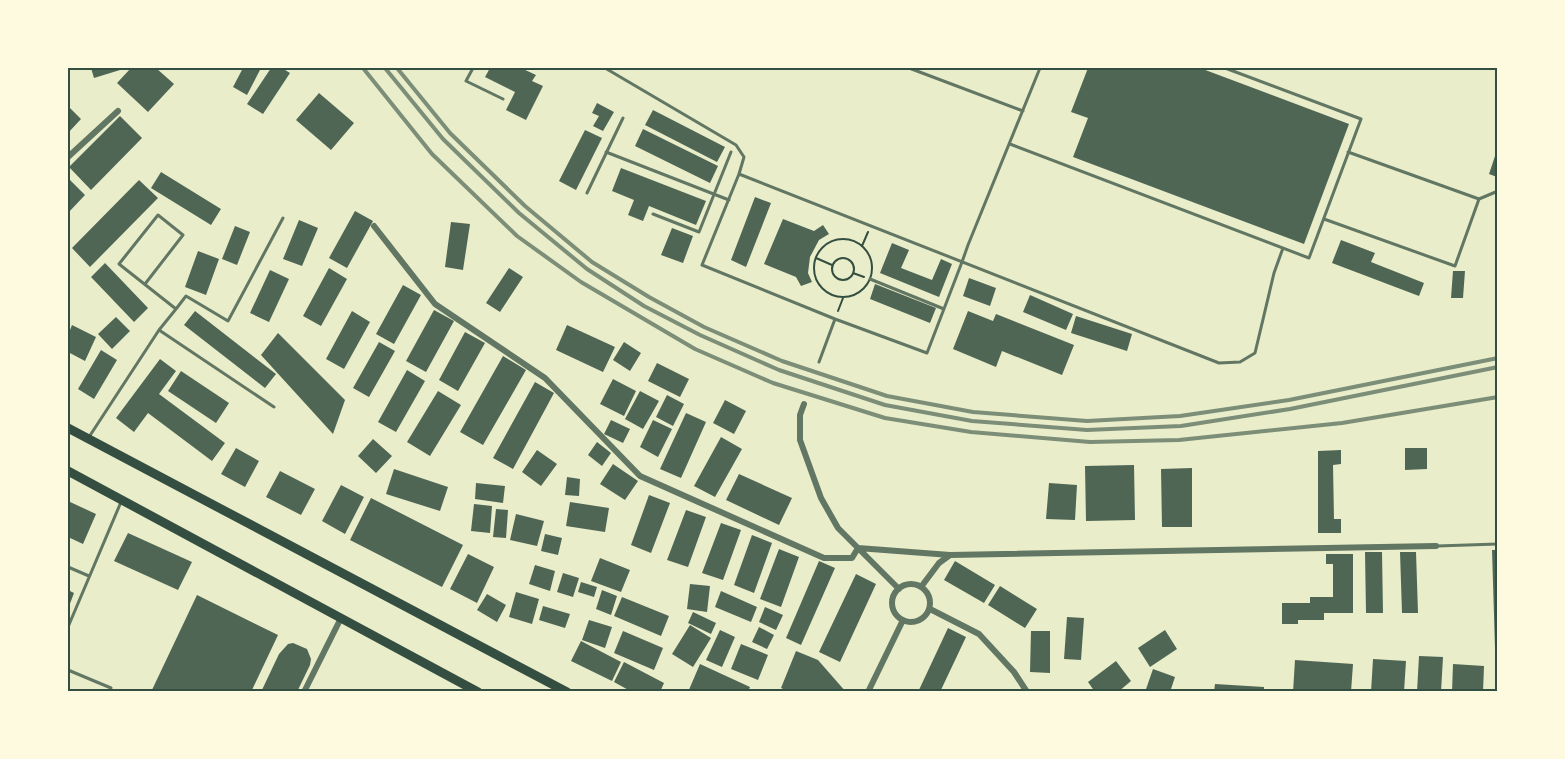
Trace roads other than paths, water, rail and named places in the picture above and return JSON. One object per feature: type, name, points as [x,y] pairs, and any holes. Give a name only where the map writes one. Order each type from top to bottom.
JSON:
[{"type":"main road","points":[[68,428],[567,692]]},
{"type":"main road","points":[[68,471],[478,692]]},
{"type":"street","points":[[68,157],[118,111]]},
{"type":"street","points":[[374,226],[435,304],[545,378],[640,476],[824,558],[852,558],[858,548]]},
{"type":"street","points":[[804,404],[800,415],[800,440],[821,498],[838,528],[899,589]]},
{"type":"street","points":[[858,548],[950,555],[1436,546]]},
{"type":"street","points":[[921,587],[939,563],[950,555]]},
{"type":"street","points":[[910,584],[921,587],[929,596],[930,609],[926,615],[915,622],[903,620],[897,616],[892,605],[899,589],[910,584]]},
{"type":"street","points":[[930,609],[979,634],[1014,672],[1026,692]]},
{"type":"street","points":[[304,692],[341,618]]},
{"type":"street","points":[[868,692],[903,620]]},
{"type":"lane","points":[[473,68],[466,81],[502,99]]},
{"type":"lane","points":[[600,68],[616,75]]},
{"type":"lane","points":[[606,68],[736,145],[744,157],[702,265],[835,319],[927,353],[1040,68]]},
{"type":"lane","points":[[909,68],[1023,111]]},
{"type":"lane","points":[[1010,144],[1309,258],[1361,119],[1225,68]]},
{"type":"lane","points":[[587,193],[623,118]]},
{"type":"lane","points":[[606,152],[729,200]]},
{"type":"lane","points":[[653,214],[699,232],[731,152]]},
{"type":"lane","points":[[1348,152],[1479,199],[1497,191]]},
{"type":"lane","points":[[739,174],[1219,363],[1240,362],[1256,353],[1274,273],[1283,248]]},
{"type":"lane","points":[[1323,219],[1455,266],[1479,199]]},
{"type":"lane","points":[[144,284],[183,235],[158,215],[119,264],[144,284],[176,309]]},
{"type":"lane","points":[[88,438],[159,330],[186,296],[228,321],[283,218]]},
{"type":"lane","points":[[870,279],[944,309]]},
{"type":"lane","points":[[819,362],[835,319]]},
{"type":"lane","points":[[159,330],[274,407]]},
{"type":"lane","points":[[68,627],[122,500]]},
{"type":"lane","points":[[1436,546],[1497,544]]},
{"type":"lane","points":[[68,567],[89,576]]},
{"type":"lane","points":[[68,670],[111,688]]},
{"type":"railway","points":[[363,68],[432,154],[517,236],[581,282],[695,349],[773,383],[885,418],[971,432],[1090,442],[1179,440],[1342,423],[1498,397]]},
{"type":"railway","points":[[385,68],[443,139],[519,213],[587,269],[644,306],[700,335],[779,370],[885,405],[972,421],[1087,430],[1181,426],[1290,409],[1498,367]]},
{"type":"railway","points":[[397,68],[450,133],[525,206],[592,262],[704,327],[782,361],[887,396],[973,412],[1087,421],[1180,416],[1289,400],[1498,358]]}]
